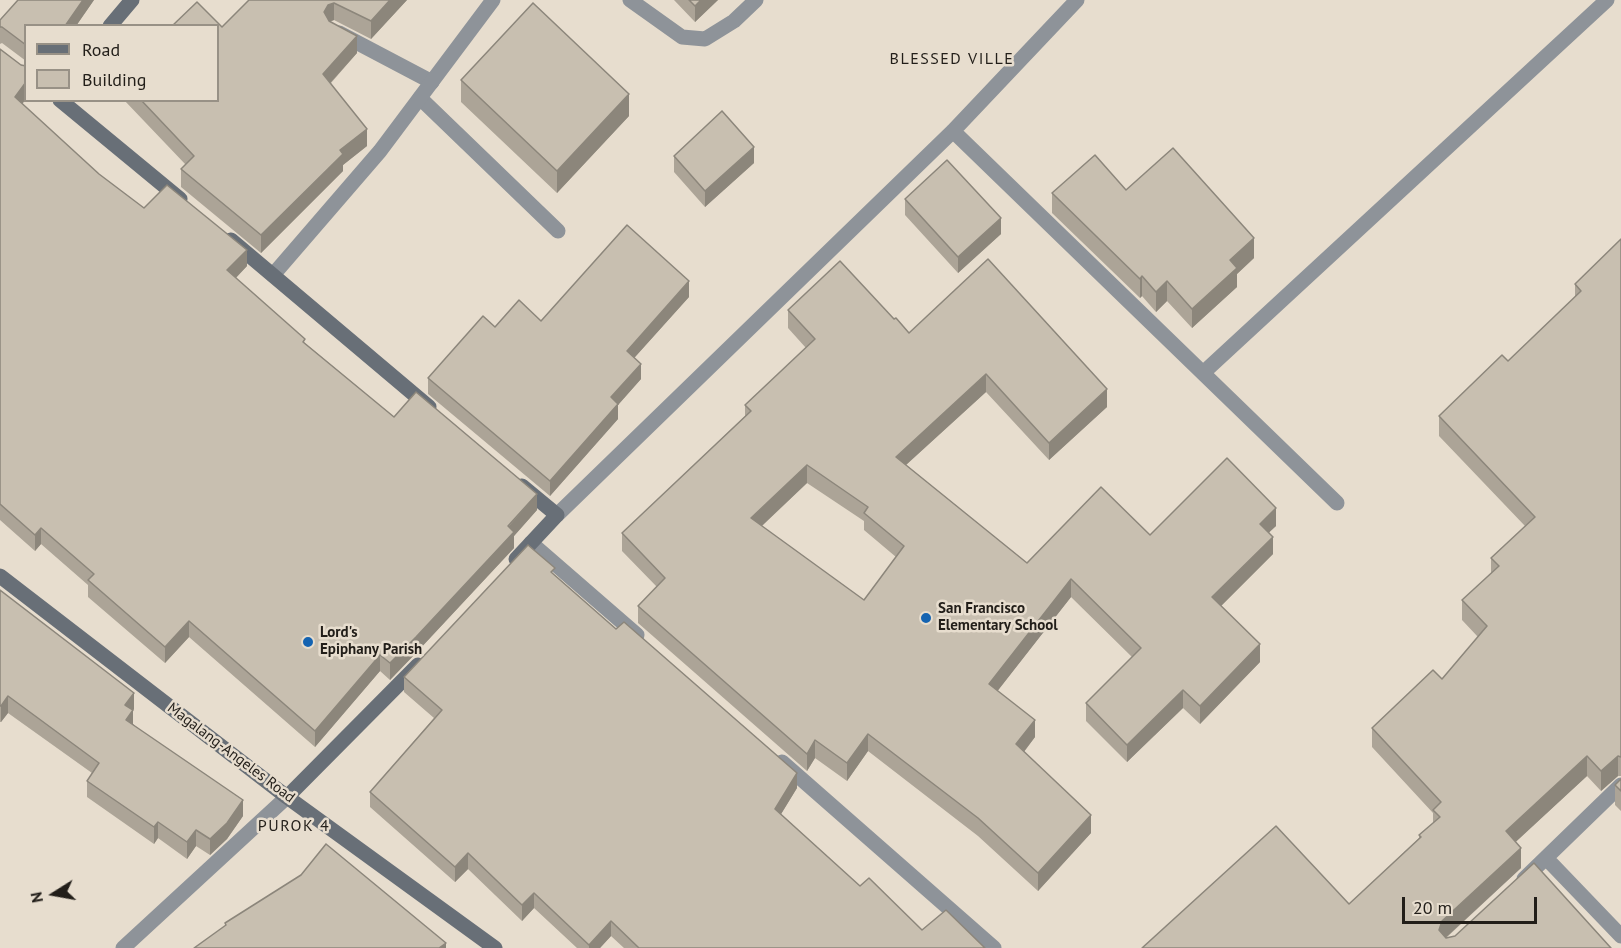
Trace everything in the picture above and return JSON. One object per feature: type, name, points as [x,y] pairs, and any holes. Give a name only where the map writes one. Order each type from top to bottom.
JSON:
[{"type":"street","points":[[112,24],[132,0]]},
{"type":"street","points":[[273,275],[380,151],[492,0]]},
{"type":"street","points":[[630,0],[682,37],[705,39],[734,21],[756,0]]},
{"type":"street","points":[[508,568],[557,515],[953,131],[1077,0]]},
{"type":"street","points":[[1203,373],[1607,0]]},
{"type":"street","points":[[334,30],[432,82]]},
{"type":"street","points":[[420,98],[558,231]]},
{"type":"street","points":[[62,102],[190,207]]},
{"type":"street","points":[[953,131],[1337,503]]},
{"type":"street","points":[[218,229],[438,414]]},
{"type":"street","points":[[511,477],[557,515]]},
{"type":"street","points":[[531,543],[647,644]]},
{"type":"street","name":"Magalang-Angeles Road","points":[[0,576],[287,797],[495,948]]},
{"type":"street","points":[[123,948],[287,797],[430,651]]},
{"type":"street","points":[[772,753],[994,948]]},
{"type":"street","points":[[1514,888],[1621,785]]},
{"type":"street","points":[[1546,858],[1621,936]]},
{"type":"building","points":[[18,0],[83,0],[66,24],[24,24],[24,44],[0,27],[0,20]]},
{"type":"building","points":[[249,0],[390,0],[371,21],[334,3],[328,5],[324,12],[329,21],[357,36],[323,74],[367,129],[340,150],[343,154],[261,235],[181,169],[194,156],[143,102],[219,102],[219,24],[222,27]]},
{"type":"building","points":[[689,0],[701,0],[695,6]]},
{"type":"building","points":[[197,2],[219,24],[174,24]]},
{"type":"building","points":[[533,3],[629,94],[557,171],[461,80]]},
{"type":"building","points":[[0,49],[24,66],[24,85],[15,97],[99,174],[144,208],[167,185],[247,250],[227,270],[305,339],[303,342],[394,417],[416,392],[537,494],[508,526],[514,532],[416,637],[390,663],[380,655],[315,731],[189,621],[165,647],[88,580],[94,574],[41,528],[35,535],[0,504]]},
{"type":"building","points":[[722,111],[754,147],[705,191],[674,156]]},
{"type":"building","points":[[1173,148],[1254,238],[1230,260],[1237,268],[1192,309],[1167,281],[1156,292],[1142,276],[1140,279],[1052,193],[1095,155],[1126,190]]},
{"type":"building","points":[[947,160],[1001,218],[958,257],[905,199]]},
{"type":"building","points":[[627,225],[689,281],[627,351],[641,364],[611,397],[618,404],[550,481],[428,378],[483,316],[495,327],[519,300],[541,321]]},
{"type":"building","points":[[1621,239],[1621,757],[1618,756],[1601,771],[1587,756],[1506,831],[1521,848],[1442,921],[1439,930],[1446,938],[1455,936],[1534,863],[1611,948],[1142,948],[1276,826],[1349,904],[1440,817],[1433,810],[1441,802],[1372,728],[1433,670],[1442,679],[1487,626],[1462,600],[1499,566],[1491,558],[1535,517],[1439,416],[1502,355],[1508,361],[1581,291],[1575,284]]},
{"type":"building","name":"San Francisco Elementary School","points":[[988,259],[1107,389],[1049,443],[986,374],[896,457],[1027,563],[1101,487],[1150,535],[1227,458],[1276,508],[1260,524],[1273,537],[1212,597],[1260,644],[1200,706],[1183,690],[1127,745],[1086,703],[1141,648],[1071,579],[989,684],[1035,720],[1016,744],[1091,815],[1038,873],[978,818],[868,734],[847,763],[815,740],[807,754],[638,606],[665,578],[622,533],[751,411],[745,405],[815,339],[788,310],[840,261],[909,333]],"holes":[[[807,465],[868,507],[864,513],[904,546],[864,600],[751,518]]]},
{"type":"building","points":[[528,545],[555,568],[551,572],[616,629],[624,622],[797,773],[775,809],[860,886],[869,878],[922,930],[946,910],[985,948],[639,948],[611,921],[589,945],[534,893],[522,905],[468,853],[455,867],[370,792],[442,710],[404,677]]},
{"type":"building","points":[[0,590],[134,693],[125,705],[133,710],[126,720],[243,800],[227,823],[210,839],[196,830],[187,842],[158,822],[154,827],[87,781],[99,763],[8,696],[0,706]]},
{"type":"building","points":[[1621,779],[1621,791],[1615,785]]},
{"type":"building","points":[[326,844],[446,943],[439,948],[194,948],[226,925],[225,923],[301,875]]},
{"type":"place","name":"San Francisco Elementary School","points":[[926,618]]},
{"type":"place","name":"Lord's Epiphany Parish","points":[[308,642]]},
{"type":"district","name":"BLESSED VILLE","points":[[952,59]]},
{"type":"district","name":"PUROK 4","points":[[294,826]]}]
